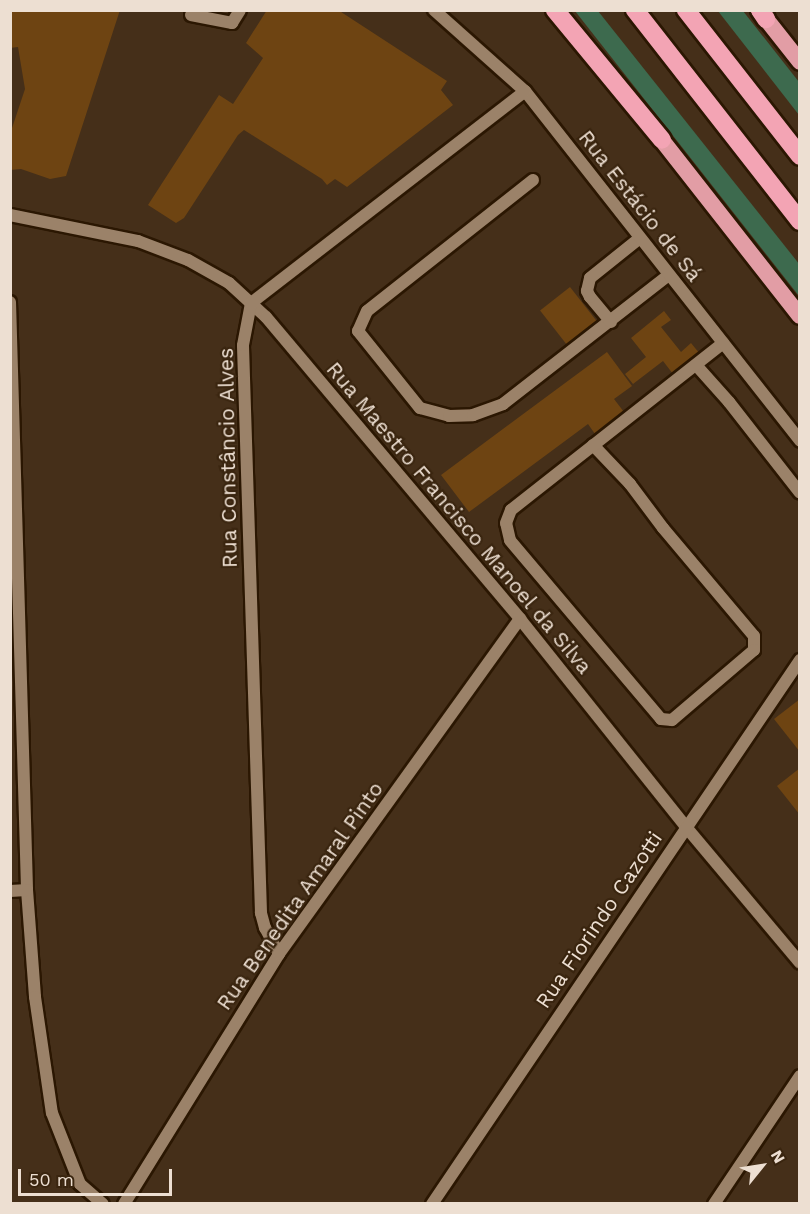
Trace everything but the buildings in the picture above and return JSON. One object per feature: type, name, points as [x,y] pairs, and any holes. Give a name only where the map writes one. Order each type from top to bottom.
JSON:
[{"type":"highway","points":[[556,10],[662,140],[800,316]]},
{"type":"highway","points":[[635,10],[800,221]]},
{"type":"highway","points":[[686,10],[800,156]]},
{"type":"highway","points":[[762,13],[800,62]]},
{"type":"street","points":[[191,15],[232,23],[240,10]]},
{"type":"street","name":"Rua Estácio de Sá","points":[[434,10],[525,91],[800,441]]},
{"type":"street","points":[[251,303],[525,91]]},
{"type":"street","points":[[533,180],[368,311],[358,331],[420,408],[449,416],[473,415],[503,404],[669,274]]},
{"type":"street","name":"Rua Maestro Francisco Manoel da Silva","points":[[10,215],[138,241],[188,260],[229,283],[266,317],[520,619],[686,827],[800,963]]},
{"type":"street","points":[[610,322],[587,291],[590,278],[640,238]]},
{"type":"street","points":[[10,302],[27,890],[35,997],[52,1113],[80,1184],[103,1203]]},
{"type":"street","name":"Rua Constâncio Alves","points":[[251,303],[243,345],[261,913],[265,928],[279,954]]},
{"type":"street","points":[[593,445],[630,484],[663,528],[754,636],[754,650],[672,720],[661,719],[510,540],[506,523],[511,510],[593,445],[696,365],[723,343]]},
{"type":"street","points":[[696,365],[729,402],[800,493]]},
{"type":"street","name":"Rua Benedita Amaral Pinto","points":[[124,1203],[279,954],[520,619]]},
{"type":"street","name":"Rua Fiorindo Cazotti","points":[[432,1203],[800,660]]},
{"type":"street","points":[[10,891],[27,890]]},
{"type":"street","points":[[714,1203],[800,1076]]},
{"type":"green space","points":[[575,11],[598,11],[796,260],[799,264],[799,296]]},
{"type":"green space","points":[[718,11],[743,11],[799,82],[799,115]]}]
